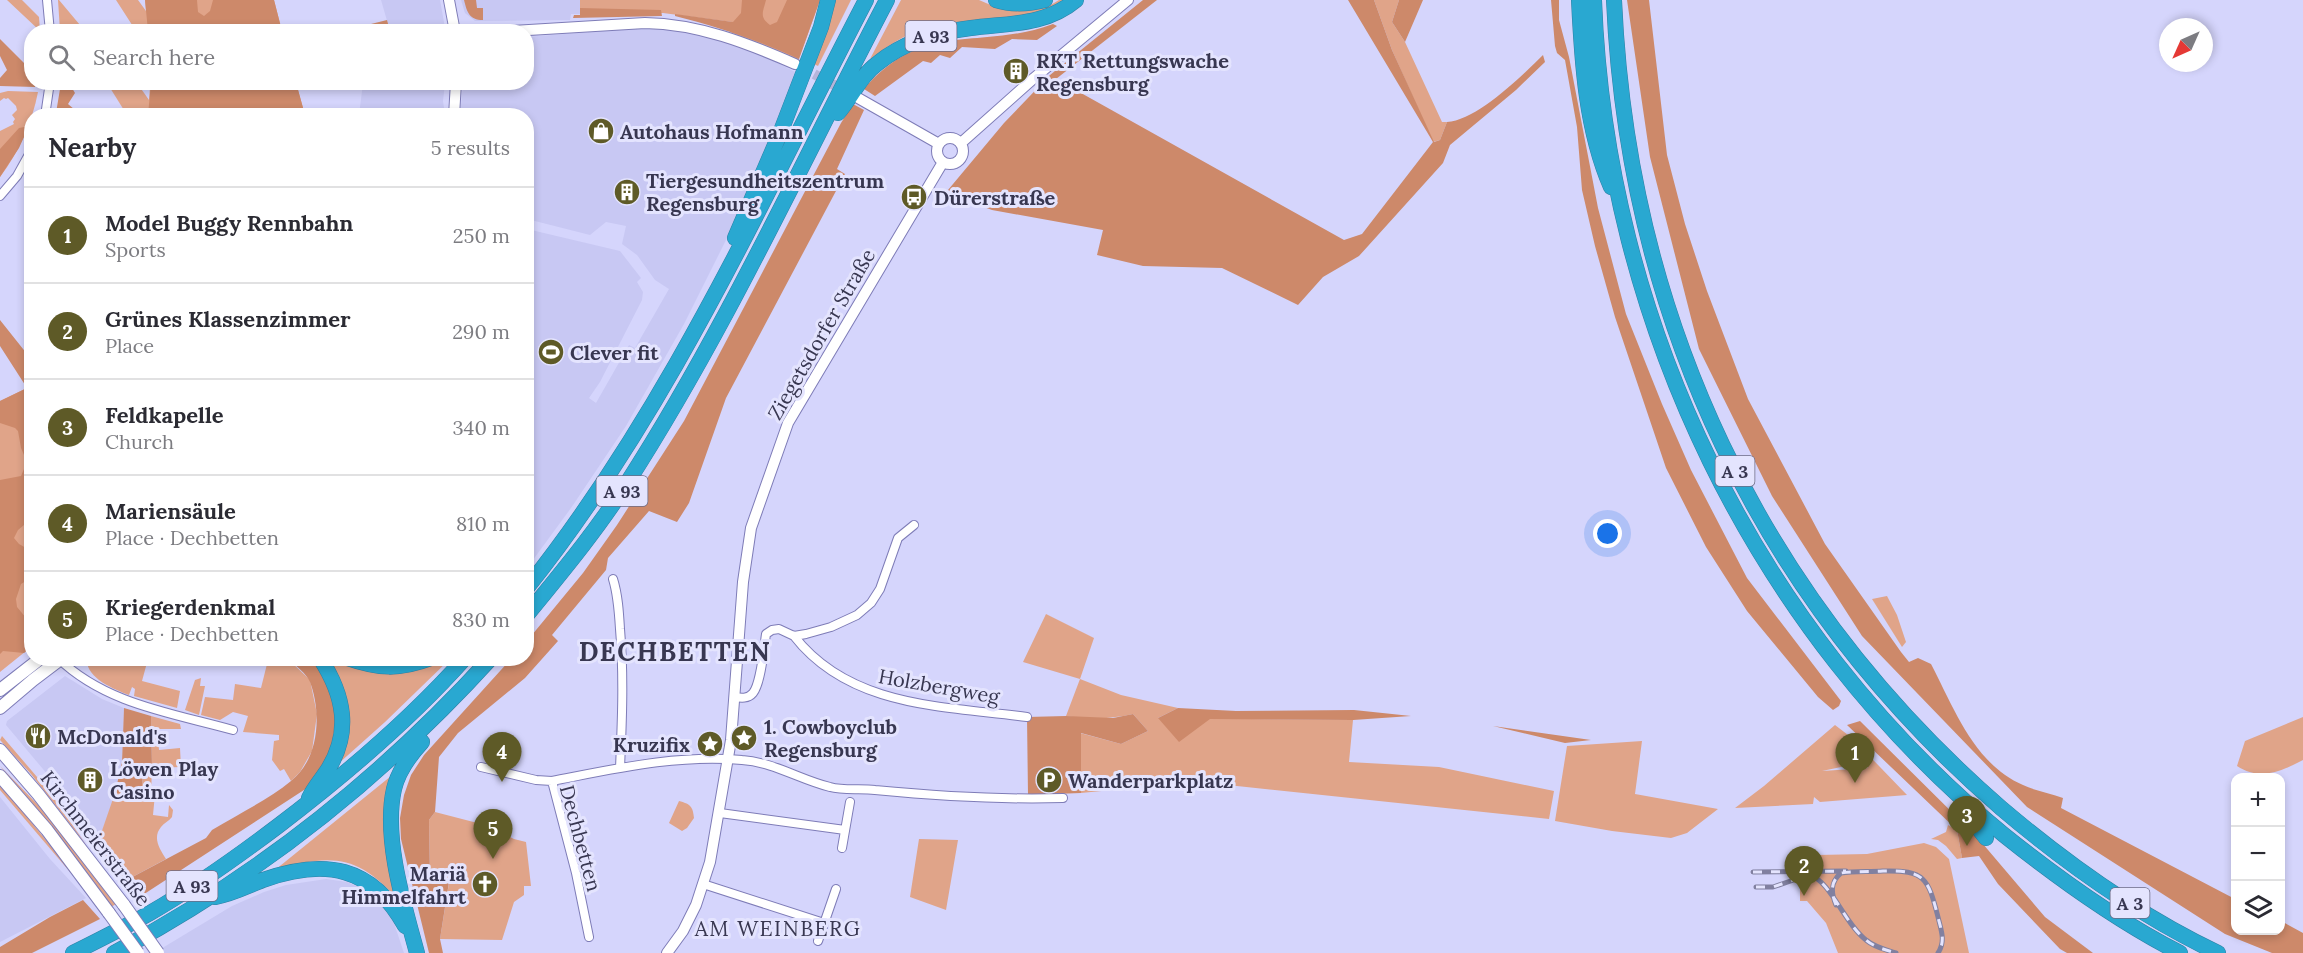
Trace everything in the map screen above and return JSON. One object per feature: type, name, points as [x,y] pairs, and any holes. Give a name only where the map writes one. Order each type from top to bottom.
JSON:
[{"type":"highway","points":[[711,305],[717,274],[781,132],[821,27],[828,0]]},
{"type":"highway","name":"A 93","points":[[534,579],[613,470],[683,355],[711,305],[866,0]]},
{"type":"highway","name":"A 93","points":[[534,606],[587,540],[653,442],[728,311],[887,0]]},
{"type":"highway","points":[[996,0],[1016,4],[1045,0]]},
{"type":"highway","name":"A 93","points":[[820,133],[841,111],[854,89],[876,64],[905,45],[939,33],[1039,20],[1076,0]]},
{"type":"highway","name":"A 3","points":[[1572,0],[1576,33],[1585,70]]},
{"type":"highway","name":"A 3","points":[[1579,0],[1585,70],[1599,156],[1621,212]]},
{"type":"highway","name":"A 3","points":[[1594,0],[1600,87],[1621,212],[1658,341],[1700,443],[1733,507],[1789,600],[1835,663],[1874,710],[1937,776],[2033,859],[2114,914],[2180,953]]},
{"type":"highway","name":"A 3","points":[[1614,0],[1619,78],[1630,160],[1648,243],[1676,333],[1717,436],[1752,505],[1797,579],[1846,647],[1892,700],[1973,783],[2046,845],[2101,885],[2140,910],[2218,953]]},
{"type":"highway","points":[[303,807],[334,758],[343,724],[342,709],[332,678],[325,666]]},
{"type":"highway","points":[[368,666],[396,668],[403,666]]},
{"type":"highway","name":"A 93","points":[[73,953],[151,912],[244,852],[374,749],[427,699],[458,666]]},
{"type":"highway","name":"A 93","points":[[114,953],[206,899],[323,818],[448,706],[484,666]]},
{"type":"highway","points":[[416,947],[398,872],[392,834],[394,788],[413,752],[442,722],[448,706]]},
{"type":"highway","points":[[1937,776],[1986,838]]},
{"type":"highway","points":[[206,899],[230,895],[261,881],[301,870],[322,868],[343,870],[362,879],[381,893],[397,911],[416,947]]},
{"type":"main road","points":[[0,690],[31,666]]},
{"type":"main road","points":[[0,708],[51,666]]},
{"type":"main road","name":"Kirchmeierstraße","points":[[0,750],[66,828],[158,953]]},
{"type":"main road","name":"Kirchmeierstraße","points":[[0,776],[47,830],[138,953]]},
{"type":"street","points":[[47,0],[49,24]]},
{"type":"street","points":[[449,0],[454,24]]},
{"type":"street","points":[[961,143],[1034,78],[1128,0]]},
{"type":"street","points":[[534,30],[645,23],[668,24],[737,40],[795,64]]},
{"type":"street","points":[[46,108],[49,90]]},
{"type":"street","points":[[454,108],[456,90]]},
{"type":"street","points":[[858,98],[939,144]]},
{"type":"street","points":[[948,138],[961,143],[963,148],[961,158],[953,164],[943,162],[938,153],[939,144],[948,138]]},
{"type":"street","points":[[0,196],[24,162]]},
{"type":"street","name":"Ziegetsdorfer Straße","points":[[672,951],[692,914],[703,885],[720,813],[734,697],[743,582],[751,528],[788,423],[943,162]]},
{"type":"street","points":[[734,697],[745,698],[753,693],[757,684],[766,634],[779,629],[794,636],[831,627],[857,615],[871,603],[880,589],[898,538],[914,525]]},
{"type":"street","points":[[613,579],[617,591],[622,664],[620,768]]},
{"type":"street","name":"Holzbergweg","points":[[794,636],[805,650],[823,665],[865,690],[889,698],[1027,717]]},
{"type":"street","points":[[67,666],[81,679],[107,693],[137,704],[233,730]]},
{"type":"street","points":[[552,781],[620,768],[689,759],[743,760],[783,770],[831,788],[940,797],[1062,798]]},
{"type":"street","name":"Dechbetten","points":[[481,767],[536,780],[552,781],[576,873],[588,937]]},
{"type":"street","points":[[842,848],[850,802]]},
{"type":"street","points":[[720,813],[845,830]]},
{"type":"street","points":[[703,885],[824,923]]},
{"type":"street","points":[[818,941],[836,889]]},
{"type":"shaded area","points":[[7,0],[22,0],[39,17],[40,24],[33,24]]},
{"type":"shaded area","points":[[58,0],[79,24],[60,24]]},
{"type":"shaded area","points":[[116,0],[138,0],[146,11],[145,0],[274,0],[280,24],[131,24]]},
{"type":"shaded area","points":[[145,0],[197,0],[198,12],[204,16],[210,11],[213,0],[274,0],[280,24],[147,24]]},
{"type":"shaded area","points":[[381,0],[440,0],[444,24],[388,24]]},
{"type":"shaded area","points":[[461,0],[580,0],[580,14],[571,14],[570,20],[475,21],[465,13]]},
{"type":"shaded area","points":[[464,0],[476,0],[477,8],[483,8],[483,20],[469,15]]},
{"type":"shaded area","points":[[580,0],[820,0],[798,61],[730,32],[732,22],[663,13],[582,16]]},
{"type":"shaded area","points":[[742,0],[766,0],[763,17],[770,25],[777,22],[787,0],[820,0],[799,59],[738,34],[675,16],[675,14],[733,22],[741,13]]},
{"type":"shaded area","points":[[834,0],[851,0],[818,66],[814,64]]},
{"type":"shaded area","points":[[901,0],[979,0],[1000,9],[1025,11],[1064,0],[1049,9],[1015,19],[958,23],[923,29],[902,38],[870,59]]},
{"type":"shaded area","points":[[1143,0],[1157,0],[1056,79],[1344,240],[1362,234],[1433,142],[1348,0],[1374,0],[1392,50],[1434,142],[1440,140],[1447,122],[1459,120],[1485,106],[1543,55],[1545,62],[1516,90],[1450,145],[1443,163],[1359,256],[1323,277],[1298,305],[1222,268],[1143,266],[1097,255],[1103,230],[992,210],[970,202],[948,190],[1004,123],[1050,75]]},
{"type":"shaded area","points":[[1374,0],[1399,0],[1392,22],[1405,42],[1442,122],[1447,122],[1440,140],[1433,142],[1392,50]]},
{"type":"shaded area","points":[[1399,0],[1423,0],[1405,42],[1392,22]]},
{"type":"shaded area","points":[[1551,0],[1559,0],[1559,20],[1569,57],[1598,208],[1626,314],[1691,470],[1747,578],[1841,701],[1839,706],[1833,710],[1818,697],[1747,611],[1706,547],[1666,468],[1615,317],[1595,246],[1582,190],[1577,127],[1565,60],[1557,53],[1555,46]]},
{"type":"shaded area","points":[[1627,0],[1649,0],[1667,155],[1685,224],[1707,291],[1748,399],[1825,544],[1901,652],[1909,662],[1918,658],[1931,664],[1967,733],[1978,749],[2006,776],[2028,787],[2063,798],[2061,808],[2231,897],[2231,935],[2285,935],[2285,923],[2303,933],[2303,953],[2272,953],[2225,934],[2027,807],[1862,636],[1772,496],[1699,349],[1650,157]]},
{"type":"shaded area","points":[[580,8],[661,10],[662,16],[573,18],[574,15],[580,15]]},
{"type":"shaded area","points":[[387,20],[388,24],[371,24]]},
{"type":"shaded area","points":[[1053,24],[1057,26],[1037,40],[1012,39],[995,49],[962,47],[950,58],[940,55],[931,63],[923,61],[875,96],[864,89],[886,67],[909,53],[931,45],[954,40],[1027,32]]},
{"type":"shaded area","points":[[640,28],[673,30],[709,36],[757,52],[795,72],[783,110],[731,230],[684,324],[626,426],[534,558],[534,231],[620,251],[641,278],[637,282],[643,292],[642,300],[600,382],[589,398],[596,403],[629,345],[635,348],[669,289],[655,280],[637,255],[622,244],[626,226],[606,222],[590,235],[534,221],[534,108],[461,108],[462,90],[534,90],[534,36]]},
{"type":"shaded area","points":[[0,39],[24,63],[24,87],[0,86],[0,78],[7,70],[0,56]]},
{"type":"shaded area","points":[[60,90],[73,90],[75,93],[68,104],[73,108],[57,108]]},
{"type":"shaded area","points":[[111,90],[142,90],[149,100],[150,90],[298,90],[303,108],[123,108]]},
{"type":"shaded area","points":[[150,90],[298,90],[303,108],[149,108]]},
{"type":"shaded area","points":[[362,90],[444,90],[444,108],[360,108]]},
{"type":"shaded area","points":[[38,92],[34,108],[24,108],[24,137],[0,177],[0,131],[14,124],[15,119],[12,115],[17,110],[8,98],[0,101],[0,93]]},
{"type":"shaded area","points":[[853,104],[864,110],[837,169],[845,174],[726,398],[689,503],[677,522],[649,511],[608,558],[606,570],[552,635],[558,641],[525,678],[458,733],[439,757],[435,812],[429,820],[430,879],[449,882],[440,939],[443,953],[429,953],[401,839],[400,818],[404,795],[411,775],[424,755],[505,666],[534,666],[534,632],[583,573],[684,421]]},
{"type":"shaded area","points":[[24,127],[24,137],[0,177],[0,149],[19,128]]},
{"type":"shaded area","points":[[0,320],[24,350],[24,383],[0,346]]},
{"type":"shaded area","points":[[24,389],[24,653],[0,672],[0,401]]},
{"type":"shaded area","points":[[24,389],[24,455],[18,431],[0,423],[0,401]]},
{"type":"shaded area","points":[[24,469],[24,525],[14,538],[24,547],[24,582],[21,584],[16,599],[17,607],[24,616],[24,653],[3,651],[0,654],[0,480],[21,476]]},
{"type":"shaded area","points":[[1887,596],[1897,615],[1906,642],[1902,647],[1872,599]]},
{"type":"shaded area","points":[[1046,614],[1094,638],[1080,679],[1023,662]]},
{"type":"shaded area","points":[[88,666],[146,666],[142,681],[180,691],[177,708],[134,696],[135,689],[132,687],[129,695],[102,682]]},
{"type":"shaded area","points":[[266,666],[295,666],[310,680],[317,714],[312,751],[300,772],[291,781],[284,769],[280,771],[272,760],[274,741],[279,740],[279,735],[243,732],[248,716],[233,712],[220,720],[201,715],[205,697],[233,700],[235,684],[261,688]]},
{"type":"shaded area","points":[[296,666],[319,666],[338,709],[330,756],[307,788],[135,900],[123,882],[206,838],[212,830],[273,794],[300,772],[312,748],[317,722],[310,682]]},
{"type":"shaded area","points":[[328,666],[352,666],[408,672],[430,666],[443,666],[385,722],[338,764]]},
{"type":"shaded area","points":[[65,676],[102,699],[124,708],[122,762],[114,798],[97,845],[53,781],[6,725],[7,721]]},
{"type":"shaded area","points":[[201,678],[200,686],[205,686],[199,715],[185,710],[195,680]]},
{"type":"shaded area","points":[[1080,679],[1121,695],[1178,708],[1158,718],[1353,720],[1349,762],[1439,767],[1554,791],[1549,819],[1237,786],[1173,784],[1081,793],[1080,733],[1121,744],[1148,731],[1133,714],[1100,718],[1066,716]]},
{"type":"shaded area","points":[[124,708],[151,716],[152,767],[143,768],[142,788],[134,794],[115,793],[122,762]]},
{"type":"shaded area","points":[[1178,708],[1236,711],[1354,710],[1411,716],[1353,720],[1210,719],[1179,742],[1158,718]]},
{"type":"shaded area","points":[[1133,714],[1148,731],[1121,744],[1081,733],[1081,793],[1028,795],[1027,717],[1113,718]]},
{"type":"shaded area","points":[[151,716],[180,724],[181,729],[157,729],[159,750],[180,748],[181,767],[152,768],[151,794],[155,794],[153,815],[168,817],[169,805],[173,810],[172,817],[161,827],[157,835],[161,851],[166,859],[123,882],[97,845],[115,793],[134,794],[142,787],[143,768],[152,767]]},
{"type":"shaded area","points":[[2303,717],[2303,760],[2286,768],[2270,773],[2254,773],[2237,766],[2245,741]]},
{"type":"shaded area","points":[[1860,721],[1977,837],[2045,917],[2093,953],[2067,953],[2060,949],[1998,884],[1979,856],[1962,858],[1957,830],[1847,725]]},
{"type":"shaded area","points":[[1835,725],[1852,738],[1907,795],[1820,802],[1814,797],[1813,804],[1735,808]],"holes":[[[1851,751],[1854,751],[1856,758],[1868,768],[1822,771],[1841,767],[1844,761],[1852,759]]]},
{"type":"shaded area","points":[[1493,726],[1591,740],[1565,743]]},
{"type":"shaded area","points":[[2,736],[49,791],[87,846],[31,774],[0,740]]},
{"type":"shaded area","points":[[1642,741],[1635,794],[1718,809],[1687,833],[1671,838],[1555,821],[1567,746]]},
{"type":"shaded area","points":[[0,766],[41,808],[116,904],[111,907]]},
{"type":"shaded area","points":[[396,772],[400,902],[371,875],[344,862],[313,861],[275,870]]},
{"type":"shaded area","points":[[0,784],[77,878],[0,790]]},
{"type":"shaded area","points":[[0,797],[50,859],[86,898],[0,942]]},
{"type":"shaded area","points":[[679,801],[690,806],[694,818],[682,831],[669,823]]},
{"type":"shaded area","points":[[435,812],[489,826],[514,839],[526,842],[531,886],[524,886],[524,895],[514,902],[502,940],[440,939],[449,883],[430,879],[429,820]]},
{"type":"shaded area","points":[[1948,825],[1957,830],[1962,858],[1957,859],[1946,846],[1938,840],[1931,839],[1946,832]]},
{"type":"shaded area","points":[[919,839],[958,840],[946,910],[910,897]]},
{"type":"shaded area","points":[[1924,843],[1936,847],[1949,859],[1969,953],[1838,953],[1826,923],[1807,901],[1800,901],[1800,883],[1806,883],[1805,866],[1816,865],[1814,861],[1817,855],[1867,854]]},
{"type":"shaded area","points":[[326,879],[347,882],[365,890],[379,901],[393,920],[404,953],[154,953],[232,906],[264,892],[286,885]]},
{"type":"shaded area","points":[[83,900],[100,919],[32,953],[0,953],[0,947]]},
{"type":"tunnel","points":[[801,67],[845,91]]},
{"type":"railway","points":[[1753,872],[1846,871]]},
{"type":"railway","points":[[1836,905],[1832,888],[1841,873],[1897,871],[1916,875],[1922,879],[1931,893],[1942,935],[1942,944],[1938,953]]},
{"type":"railway","points":[[1808,873],[1824,885],[1858,933],[1876,946],[1896,953]]},
{"type":"railway","points":[[1756,887],[1773,887],[1802,877]]},
{"type":"place","name":"RKT Rettungswache Regensburg","points":[[1016,71]]},
{"type":"place","name":"Autohaus Hofmann","points":[[601,131]]},
{"type":"place","name":"Tiergesundheitszentrum Regensburg","points":[[627,192]]},
{"type":"place","name":"Dürerstraße","points":[[914,197]]},
{"type":"place","name":"Clever fit","points":[[551,352]]},
{"type":"place","name":"McDonald's","points":[[38,736]]},
{"type":"place","name":"1. Cowboyclub Regensburg","points":[[744,738]]},
{"type":"place","name":"Kruzifix","points":[[710,744]]},
{"type":"place","name":"Löwen Play Casino","points":[[90,780]]},
{"type":"place","name":"Wanderparkplatz","points":[[1049,780]]},
{"type":"place","name":"Mariensäule","points":[[502,782]]},
{"type":"place","name":"Model Buggy Rennbahn","points":[[1855,783]]},
{"type":"place","name":"Feldkapelle","points":[[1967,846]]},
{"type":"place","name":"Kriegerdenkmal","points":[[493,859]]},
{"type":"place","name":"Mariä Himmelfahrt","points":[[485,884]]},
{"type":"place","name":"Grünes Klassenzimmer","points":[[1804,896]]},
{"type":"district","name":"DECHBETTEN","points":[[675,651]]},
{"type":"district","name":"AM WEINBERG","points":[[778,928]]}]
